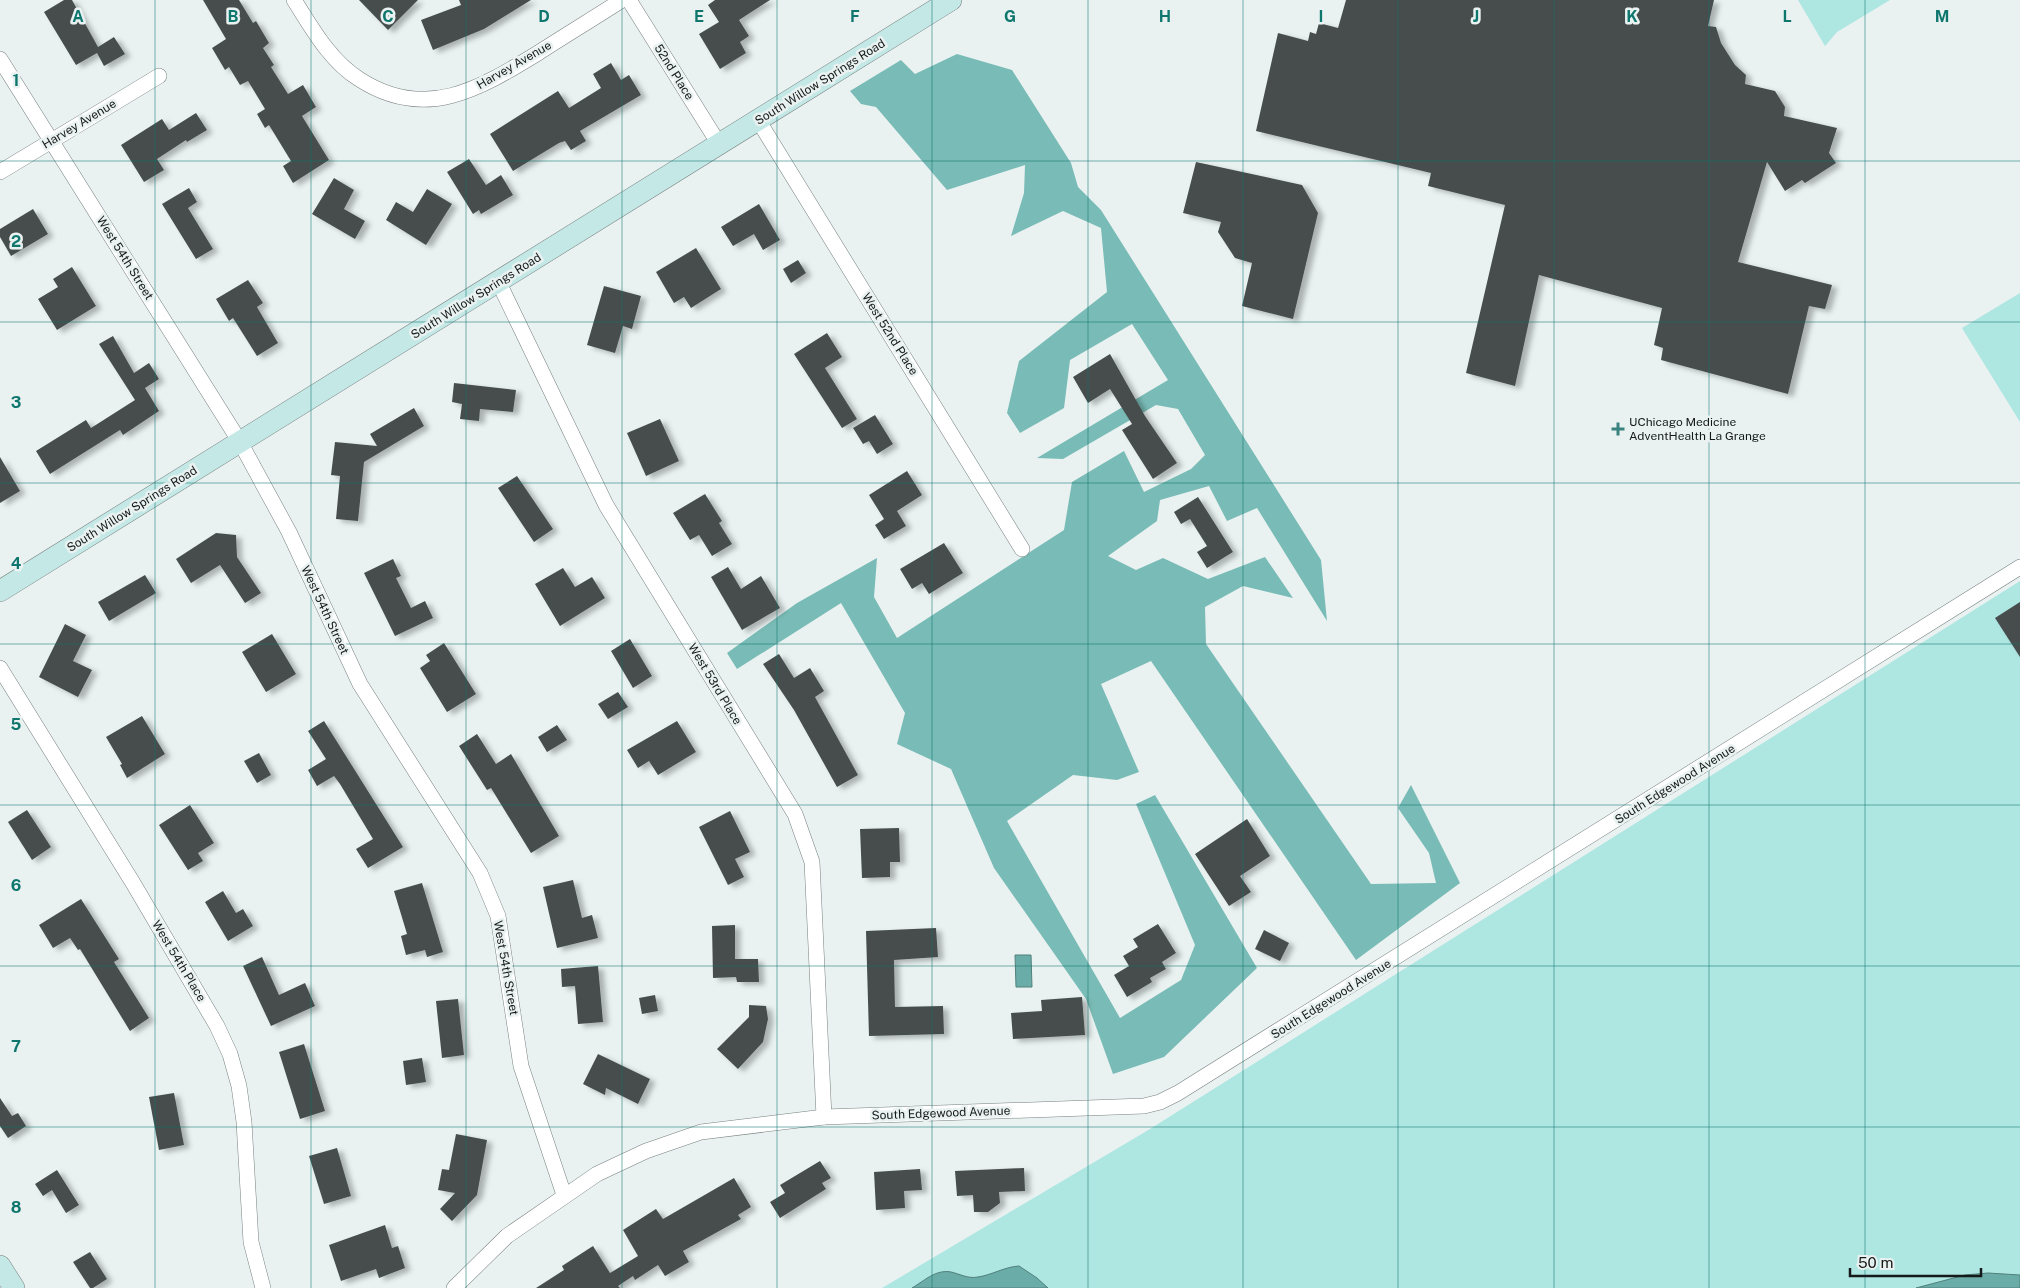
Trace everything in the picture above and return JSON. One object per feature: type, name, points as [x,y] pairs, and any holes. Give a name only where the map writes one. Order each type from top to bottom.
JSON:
[{"type":"street","name":"Harvey Avenue","points":[[294,0],[312,28],[342,66],[359,80],[396,96],[426,100],[441,99],[465,92],[514,67],[622,0]]},
{"type":"street","name":"52nd Place","points":[[629,0],[719,144]]},
{"type":"street","name":"South Willow Springs Road","points":[[0,591],[952,0]]},
{"type":"street","name":"West 54th Street","points":[[0,59],[240,442],[289,532],[360,684],[480,873],[498,916],[522,1066],[564,1195]]},
{"type":"street","name":"Harvey Avenue","points":[[0,172],[159,76]]},
{"type":"street","name":"West 52nd Place","points":[[758,120],[1022,548]]},
{"type":"street","name":"West 53rd Place","points":[[498,281],[606,505],[795,814],[812,862],[824,1117]]},
{"type":"street","name":"South Edgewood Avenue","points":[[454,1288],[506,1236],[597,1174],[646,1151],[702,1132],[824,1117],[1144,1106],[1160,1102],[1178,1093],[1360,981],[2020,567]]},
{"type":"street","name":"West 54th Place","points":[[0,668],[152,916],[217,1026],[230,1054],[239,1086],[244,1122],[251,1242],[263,1288]]},
{"type":"street","points":[[0,1266],[14,1288]]},
{"type":"shaded area","points":[[1798,0],[1890,0],[1837,32],[1825,46]]},
{"type":"shaded area","points":[[957,54],[1012,70],[1071,163],[1078,187],[1101,210],[1321,560],[1327,621],[1257,508],[1227,521],[1209,486],[1160,500],[1157,521],[1108,556],[1136,570],[1163,558],[1208,579],[1265,557],[1293,598],[1243,586],[1205,607],[1206,644],[1371,884],[1436,883],[1429,853],[1398,808],[1411,785],[1460,883],[1356,960],[1151,661],[1101,684],[1139,772],[1117,780],[1073,775],[1007,821],[1120,1018],[1181,980],[1195,945],[1136,804],[1155,795],[1257,968],[1164,1057],[1113,1074],[1086,999],[994,868],[951,769],[897,744],[905,713],[841,603],[737,669],[727,653],[797,603],[877,558],[874,597],[897,638],[1064,530],[1072,482],[1124,451],[1144,492],[1191,469],[1205,455],[1178,409],[1156,405],[1063,459],[1037,458],[1168,380],[1132,324],[1070,360],[1064,408],[1020,433],[1007,413],[1019,361],[1107,292],[1101,228],[1063,211],[1011,236],[1024,193],[1025,165],[947,190],[876,107],[861,104],[850,91],[901,60],[915,74]]},
{"type":"shaded area","points":[[2020,293],[2020,422],[1962,328]]},
{"type":"shaded area","points":[[2020,581],[2020,1288],[882,1288],[1150,1129]]},
{"type":"shaded area","points":[[1015,955],[1031,955],[1032,987],[1016,987]]},
{"type":"shaded area","points":[[1019,1266],[1048,1288],[912,1288],[940,1272],[951,1272],[974,1277]]},
{"type":"shaded area","points":[[1988,1273],[2020,1275],[2020,1288],[1916,1288],[1965,1275]]},
{"type":"building","points":[[64,0],[72,0],[98,47],[114,37],[125,54],[104,66],[97,53],[76,65],[44,12]]},
{"type":"building","points":[[203,0],[239,0],[253,23],[256,21],[269,43],[263,48],[274,65],[271,67],[288,94],[303,85],[316,107],[302,116],[329,160],[293,183],[283,166],[291,161],[269,125],[265,128],[257,114],[265,109],[248,81],[240,85],[229,67],[225,70],[212,48],[226,39]]},
{"type":"building","points":[[359,0],[418,0],[388,30]]},
{"type":"building","points":[[459,0],[531,0],[484,29],[433,50],[421,20],[461,5]]},
{"type":"building","points":[[715,0],[770,0],[739,20],[749,36],[740,42],[746,53],[720,69],[699,34],[719,22],[708,5]]},
{"type":"building","points":[[1346,0],[1714,0],[1708,26],[1716,27],[1721,43],[1735,65],[1746,75],[1745,84],[1775,91],[1785,107],[1784,116],[1837,128],[1829,153],[1836,163],[1805,183],[1802,180],[1785,191],[1767,162],[1738,262],[1832,285],[1825,309],[1809,306],[1788,394],[1661,360],[1663,348],[1654,345],[1662,308],[1539,275],[1515,386],[1466,373],[1505,205],[1428,186],[1431,173],[1256,131],[1278,33],[1308,41],[1310,32],[1316,34],[1319,23],[1338,28]]},
{"type":"building","points":[[611,63],[621,80],[629,75],[641,95],[580,131],[586,141],[571,150],[565,141],[559,143],[513,171],[490,134],[558,91],[569,108],[601,88],[593,74]]},
{"type":"building","points":[[196,113],[207,130],[187,142],[186,140],[157,159],[164,170],[144,182],[121,145],[162,119],[169,130]]},
{"type":"building","points":[[469,159],[486,185],[501,175],[513,195],[481,214],[479,210],[473,214],[447,172]]},
{"type":"building","points":[[1196,162],[1302,185],[1318,213],[1293,319],[1242,306],[1252,263],[1235,258],[1218,232],[1221,222],[1183,213]]},
{"type":"building","points":[[334,178],[354,190],[344,209],[365,221],[355,239],[312,214]]},
{"type":"building","points":[[189,188],[197,202],[188,208],[213,249],[196,259],[162,204]]},
{"type":"building","points":[[427,189],[452,204],[426,245],[386,220],[396,202],[413,212]]},
{"type":"building","points":[[759,204],[780,240],[763,250],[754,234],[733,246],[721,227]]},
{"type":"building","points":[[33,209],[48,234],[11,256],[0,237],[0,229]]},
{"type":"building","points":[[696,248],[721,289],[691,308],[684,297],[674,303],[656,272]]},
{"type":"building","points":[[798,260],[806,273],[791,283],[783,269]]},
{"type":"building","points":[[72,267],[96,306],[57,330],[38,299],[58,287],[53,279]]},
{"type":"building","points":[[248,280],[263,303],[257,307],[278,343],[257,356],[233,318],[229,321],[216,299]]},
{"type":"building","points":[[604,286],[641,296],[632,329],[623,326],[615,353],[587,345]]},
{"type":"building","points":[[827,333],[842,357],[825,368],[857,419],[842,428],[794,354]]},
{"type":"building","points":[[113,336],[134,373],[149,363],[159,379],[145,388],[159,411],[123,435],[120,430],[50,474],[36,451],[86,420],[91,428],[135,400],[99,344]]},
{"type":"building","points":[[1110,354],[1145,416],[1177,463],[1153,479],[1122,430],[1132,424],[1110,389],[1088,403],[1073,377]]},
{"type":"building","points":[[454,383],[516,390],[513,412],[480,409],[479,421],[460,419],[462,404],[452,402]]},
{"type":"building","points":[[414,408],[424,426],[364,462],[358,521],[336,519],[340,476],[331,475],[335,442],[377,446],[370,434]]},
{"type":"building","points":[[875,415],[893,444],[877,454],[869,441],[863,444],[853,428]]},
{"type":"building","points":[[660,419],[679,461],[646,476],[627,433]]},
{"type":"building","points":[[0,457],[20,491],[0,503]]},
{"type":"building","points":[[907,471],[922,495],[897,511],[906,526],[884,539],[875,525],[884,519],[869,495]]},
{"type":"building","points":[[517,476],[553,529],[534,542],[498,488]]},
{"type":"building","points":[[705,494],[722,521],[719,523],[732,544],[712,556],[699,535],[690,540],[673,513]]},
{"type":"building","points":[[1198,497],[1233,552],[1207,568],[1197,552],[1207,546],[1190,519],[1181,524],[1174,512]]},
{"type":"building","points":[[216,533],[236,535],[237,557],[261,593],[245,603],[220,565],[191,583],[176,559]]},
{"type":"building","points":[[944,543],[963,573],[929,594],[922,583],[912,589],[900,569]]},
{"type":"building","points":[[393,559],[401,576],[396,578],[411,608],[425,601],[433,618],[395,636],[364,573]]},
{"type":"building","points":[[728,567],[741,589],[761,576],[780,608],[742,630],[711,577]]},
{"type":"building","points":[[563,568],[575,587],[592,577],[605,598],[560,626],[535,584]]},
{"type":"building","points":[[145,575],[156,593],[109,621],[98,602]]},
{"type":"building","points":[[2020,602],[2020,657],[1995,618]]},
{"type":"building","points":[[65,624],[86,635],[73,661],[92,670],[78,697],[39,677]]},
{"type":"building","points":[[272,634],[296,674],[266,692],[242,652]]},
{"type":"building","points":[[630,639],[652,676],[633,688],[611,651]]},
{"type":"building","points":[[444,643],[476,694],[447,712],[420,668],[430,661],[426,655]]},
{"type":"building","points":[[779,654],[794,678],[810,668],[824,691],[815,697],[858,775],[837,787],[794,710],[763,664]]},
{"type":"building","points":[[618,692],[628,707],[608,719],[598,704]]},
{"type":"building","points":[[142,716],[165,754],[127,778],[120,765],[122,764],[106,737]]},
{"type":"building","points":[[324,721],[403,847],[368,868],[356,849],[373,839],[340,784],[334,776],[317,786],[308,770],[326,759],[308,731]]},
{"type":"building","points":[[677,721],[696,752],[658,775],[649,761],[638,768],[627,750]]},
{"type":"building","points":[[557,725],[567,740],[547,752],[538,737]]},
{"type":"building","points":[[477,734],[496,764],[511,754],[559,836],[531,853],[491,788],[487,790],[459,746]]},
{"type":"building","points":[[259,753],[271,775],[257,783],[244,761]]},
{"type":"building","points":[[190,805],[214,843],[198,853],[203,861],[188,870],[159,825]]},
{"type":"building","points":[[27,810],[51,847],[32,860],[8,822]]},
{"type":"building","points":[[730,811],[750,852],[735,859],[744,877],[728,885],[699,827]]},
{"type":"building","points":[[1247,819],[1270,856],[1240,876],[1251,892],[1229,906],[1195,854]]},
{"type":"building","points":[[899,828],[900,862],[890,862],[890,877],[862,878],[860,829]]},
{"type":"building","points":[[573,880],[582,918],[592,915],[598,938],[557,948],[543,887]]},
{"type":"building","points":[[422,883],[443,952],[427,957],[425,950],[406,955],[401,936],[407,934],[394,891]]},
{"type":"building","points":[[223,891],[236,913],[243,909],[253,926],[228,941],[205,902]]},
{"type":"building","points":[[81,899],[119,959],[114,962],[149,1018],[130,1031],[80,949],[78,950],[70,938],[53,948],[39,925]]},
{"type":"building","points":[[1158,924],[1176,953],[1162,962],[1166,969],[1150,978],[1152,982],[1127,997],[1114,975],[1129,966],[1123,956],[1138,947],[1133,939]]},
{"type":"building","points":[[735,925],[735,959],[758,959],[759,982],[737,982],[736,977],[713,978],[712,926]]},
{"type":"building","points":[[936,928],[938,957],[894,960],[895,1007],[943,1006],[944,1034],[869,1036],[866,931]]},
{"type":"building","points":[[1264,930],[1289,943],[1280,961],[1255,949]]},
{"type":"building","points":[[262,957],[279,995],[305,983],[315,1006],[271,1026],[243,966]]},
{"type":"building","points":[[598,966],[603,1022],[578,1024],[575,986],[562,987],[561,969]]},
{"type":"building","points":[[655,995],[658,1011],[642,1014],[639,998]]},
{"type":"building","points":[[1082,997],[1085,1035],[1013,1039],[1011,1013],[1042,1011],[1041,1000]]},
{"type":"building","points":[[458,999],[464,1055],[442,1058],[436,1001]]},
{"type":"building","points":[[749,1005],[766,1006],[768,1019],[763,1042],[738,1069],[717,1049],[749,1017]]},
{"type":"building","points":[[304,1044],[325,1111],[300,1119],[279,1052]]},
{"type":"building","points":[[598,1054],[650,1079],[638,1104],[606,1088],[605,1095],[583,1084]]},
{"type":"building","points":[[422,1058],[426,1082],[406,1085],[403,1061]]},
{"type":"building","points":[[174,1093],[184,1145],[159,1150],[149,1097]]},
{"type":"building","points":[[0,1098],[12,1116],[18,1113],[26,1126],[8,1138],[0,1126]]},
{"type":"building","points":[[456,1134],[487,1140],[477,1195],[452,1221],[440,1209],[455,1193],[438,1190],[442,1169],[449,1170]]},
{"type":"building","points":[[337,1148],[351,1196],[324,1204],[309,1156]]},
{"type":"building","points":[[820,1161],[831,1178],[822,1183],[826,1189],[780,1218],[770,1202],[785,1193],[780,1185]]},
{"type":"building","points":[[1024,1168],[1025,1191],[999,1192],[1000,1203],[988,1212],[974,1212],[973,1195],[957,1196],[955,1171]]},
{"type":"building","points":[[920,1169],[922,1190],[904,1191],[905,1208],[876,1210],[874,1172]]},
{"type":"building","points":[[57,1170],[79,1205],[66,1213],[52,1190],[43,1196],[35,1184]]},
{"type":"building","points":[[734,1178],[751,1207],[738,1215],[741,1219],[683,1251],[689,1262],[665,1276],[658,1265],[635,1280],[633,1276],[618,1286],[620,1288],[536,1288],[564,1270],[562,1266],[593,1246],[610,1273],[638,1256],[623,1230],[656,1209],[663,1219]]},
{"type":"building","points":[[385,1225],[392,1248],[398,1246],[405,1268],[379,1278],[376,1269],[341,1281],[329,1245]]},
{"type":"building","points":[[90,1252],[107,1279],[93,1288],[90,1288],[73,1262]]},
{"type":"place","name":"UChicago Medicine AdventHealth La Grange","points":[[1618,429]]}]
